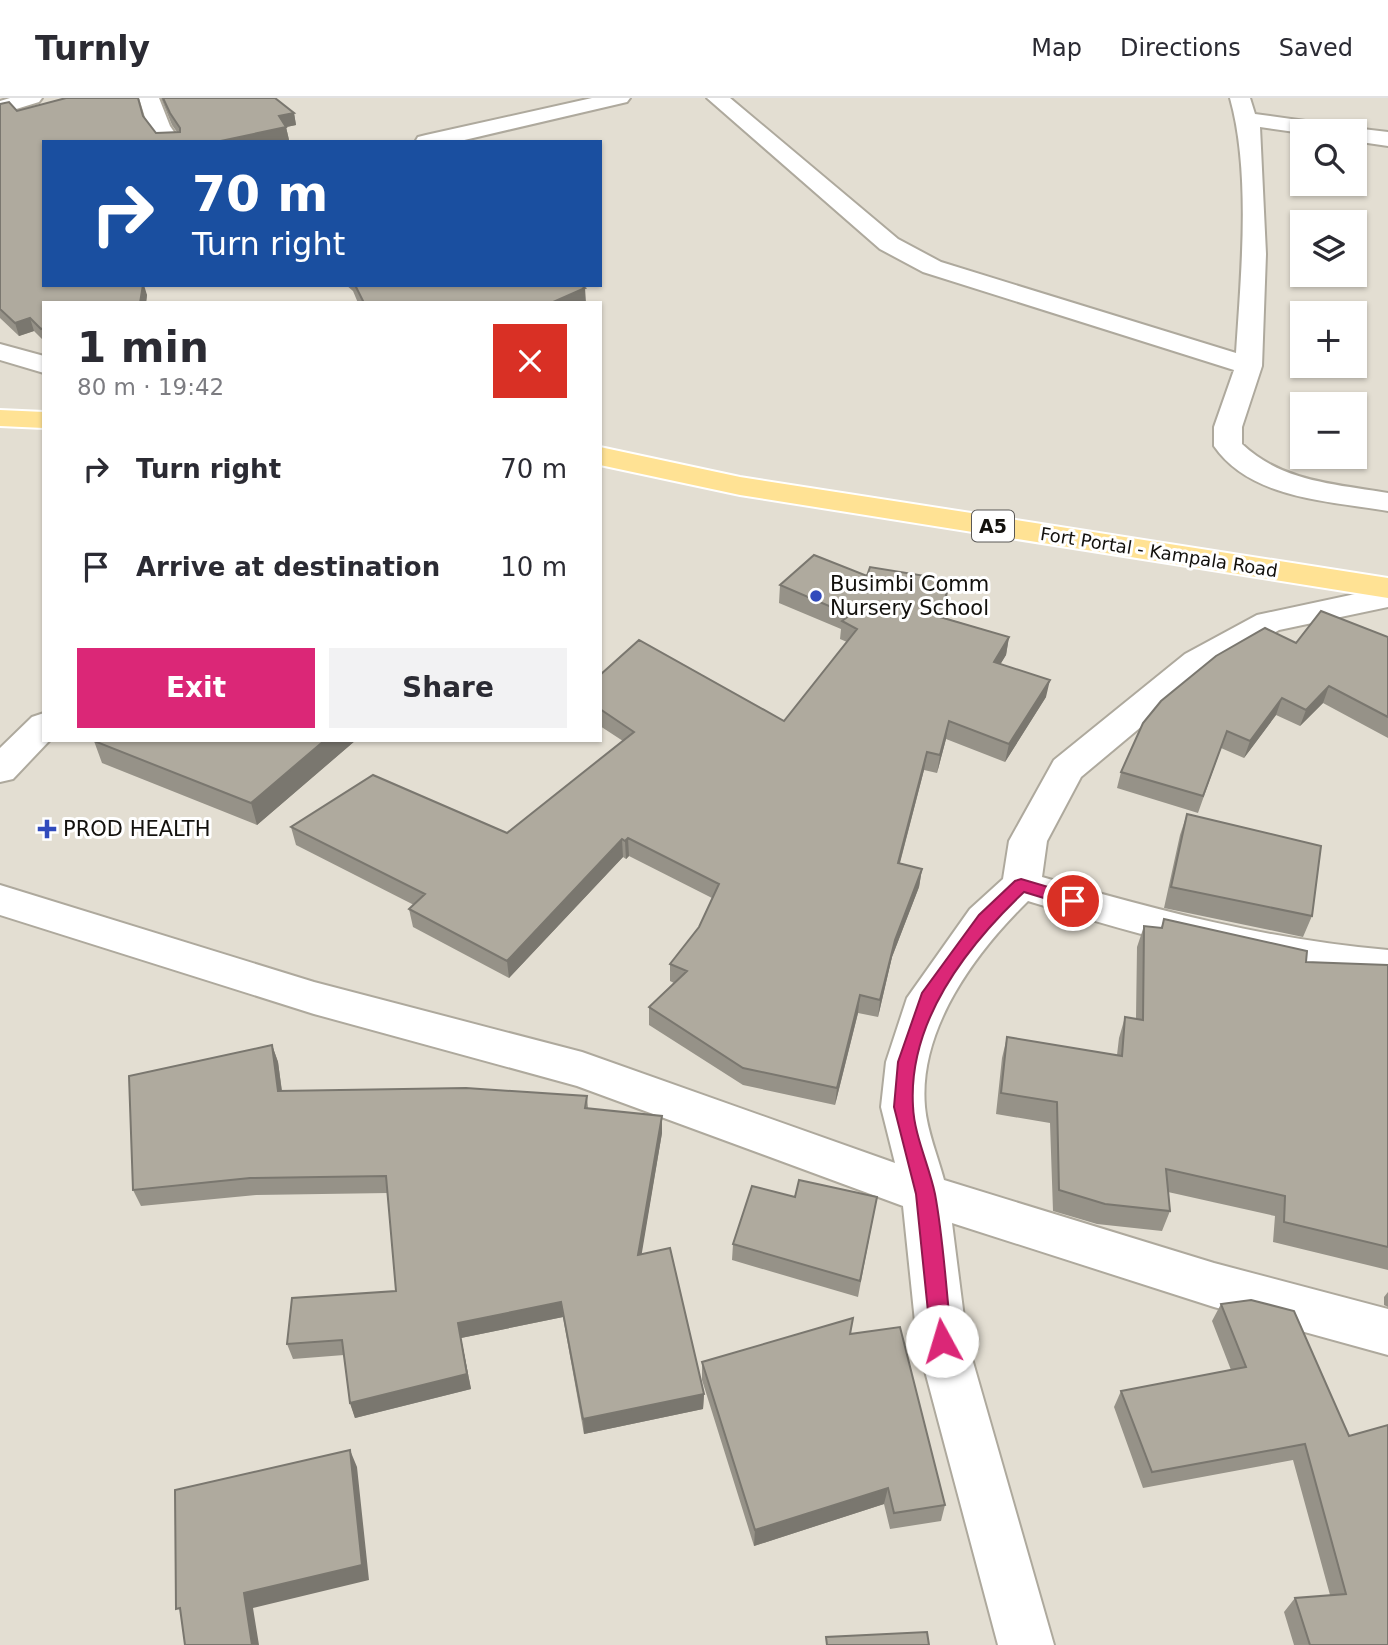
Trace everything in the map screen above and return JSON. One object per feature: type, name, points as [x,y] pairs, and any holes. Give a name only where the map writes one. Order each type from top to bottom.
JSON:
[{"type":"main road","points":[[0,418],[42,420]]},
{"type":"main road","name":"Fort Portal - Kampala Road","points":[[602,456],[740,486],[1388,588]]},
{"type":"street","points":[[0,108],[32,98]]},
{"type":"street","points":[[149,98],[159,127],[169,140]]},
{"type":"street","points":[[435,140],[620,98]]},
{"type":"street","points":[[717,98],[878,236],[932,267],[1249,366]]},
{"type":"street","points":[[1243,108],[1250,131],[1254,254],[1249,366],[1228,427],[1228,446],[1241,461],[1268,476],[1302,487],[1388,502]]},
{"type":"street","points":[[1243,108],[1290,120]]},
{"type":"street","points":[[1367,136],[1388,139]]},
{"type":"street","points":[[0,352],[42,364]]},
{"type":"street","points":[[0,374],[42,375]]},
{"type":"street","points":[[1026,1645],[942,1341],[925,1194],[903,1107],[907,1062],[928,998],[985,920],[1021,885],[1028,841],[1067,769],[1197,662],[1269,622],[1388,597]]},
{"type":"street","points":[[0,770],[42,727]]},
{"type":"street","points":[[1021,885],[1126,916],[1236,943],[1361,964],[1388,965]]},
{"type":"street","points":[[0,900],[314,998],[582,1070],[925,1194],[1214,1285],[1388,1332]]},
{"type":"building","points":[[66,98],[138,98],[143,116],[156,133],[180,132],[163,98],[275,98],[294,113],[279,116],[286,127],[225,140],[42,140],[42,287],[143,287],[140,301],[42,301],[41,329],[30,318],[15,323],[0,309],[0,104],[9,102],[17,111]]},
{"type":"building","points":[[356,287],[585,288],[556,301],[363,301]]},
{"type":"building","points":[[814,555],[867,576],[870,567],[950,580],[940,617],[1009,637],[994,662],[1050,680],[1009,744],[949,721],[940,755],[927,752],[898,863],[922,869],[895,940],[880,1000],[860,995],[837,1088],[743,1068],[649,1007],[687,971],[670,964],[699,927],[719,884],[628,838],[625,841],[622,839],[507,961],[409,909],[425,894],[291,827],[373,775],[507,833],[634,732],[602,710],[602,673],[639,640],[784,721],[857,629],[842,621],[850,615],[780,585]]},
{"type":"building","points":[[1321,611],[1388,637],[1388,717],[1329,686],[1306,710],[1282,698],[1250,741],[1227,731],[1203,796],[1121,772],[1143,723],[1161,701],[1216,656],[1265,628],[1296,643]]},
{"type":"building","points":[[97,742],[323,742],[251,803]]},
{"type":"building","points":[[1187,814],[1321,846],[1312,916],[1171,887]]},
{"type":"building","points":[[1164,919],[1307,951],[1306,962],[1388,965],[1388,1247],[1284,1222],[1285,1196],[1166,1169],[1170,1211],[1105,1204],[1059,1190],[1057,1102],[1001,1093],[1007,1037],[1122,1056],[1125,1017],[1143,1020],[1144,926],[1162,928]]},
{"type":"building","points":[[272,1045],[278,1091],[466,1088],[587,1096],[585,1108],[662,1116],[638,1255],[670,1248],[704,1394],[583,1419],[561,1302],[458,1323],[467,1374],[350,1403],[342,1340],[287,1344],[292,1298],[396,1291],[386,1176],[250,1178],[133,1190],[129,1076]]},
{"type":"building","points":[[799,1180],[877,1197],[860,1281],[733,1244],[752,1186],[795,1197]]},
{"type":"building","points":[[1251,1300],[1294,1311],[1349,1436],[1388,1425],[1388,1645],[1310,1645],[1295,1598],[1346,1594],[1305,1444],[1152,1472],[1121,1391],[1246,1367],[1221,1304]]},
{"type":"building","points":[[853,1318],[850,1334],[900,1327],[945,1505],[894,1513],[888,1488],[755,1530],[702,1362]]},
{"type":"building","points":[[350,1450],[362,1565],[244,1593],[252,1645],[185,1645],[180,1608],[176,1609],[175,1490]]},
{"type":"building","points":[[927,1632],[929,1645],[827,1645],[826,1637]]},
{"type":"place","name":"Busimbi Comm Nursery School","points":[[816,596]]},
{"type":"place","name":"PROD HEALTH","points":[[47,829]]},
{"type":"route","points":[[942,1341],[925,1194],[903,1107],[907,1062],[928,998],[985,920],[1021,885],[1073,901]]}]
